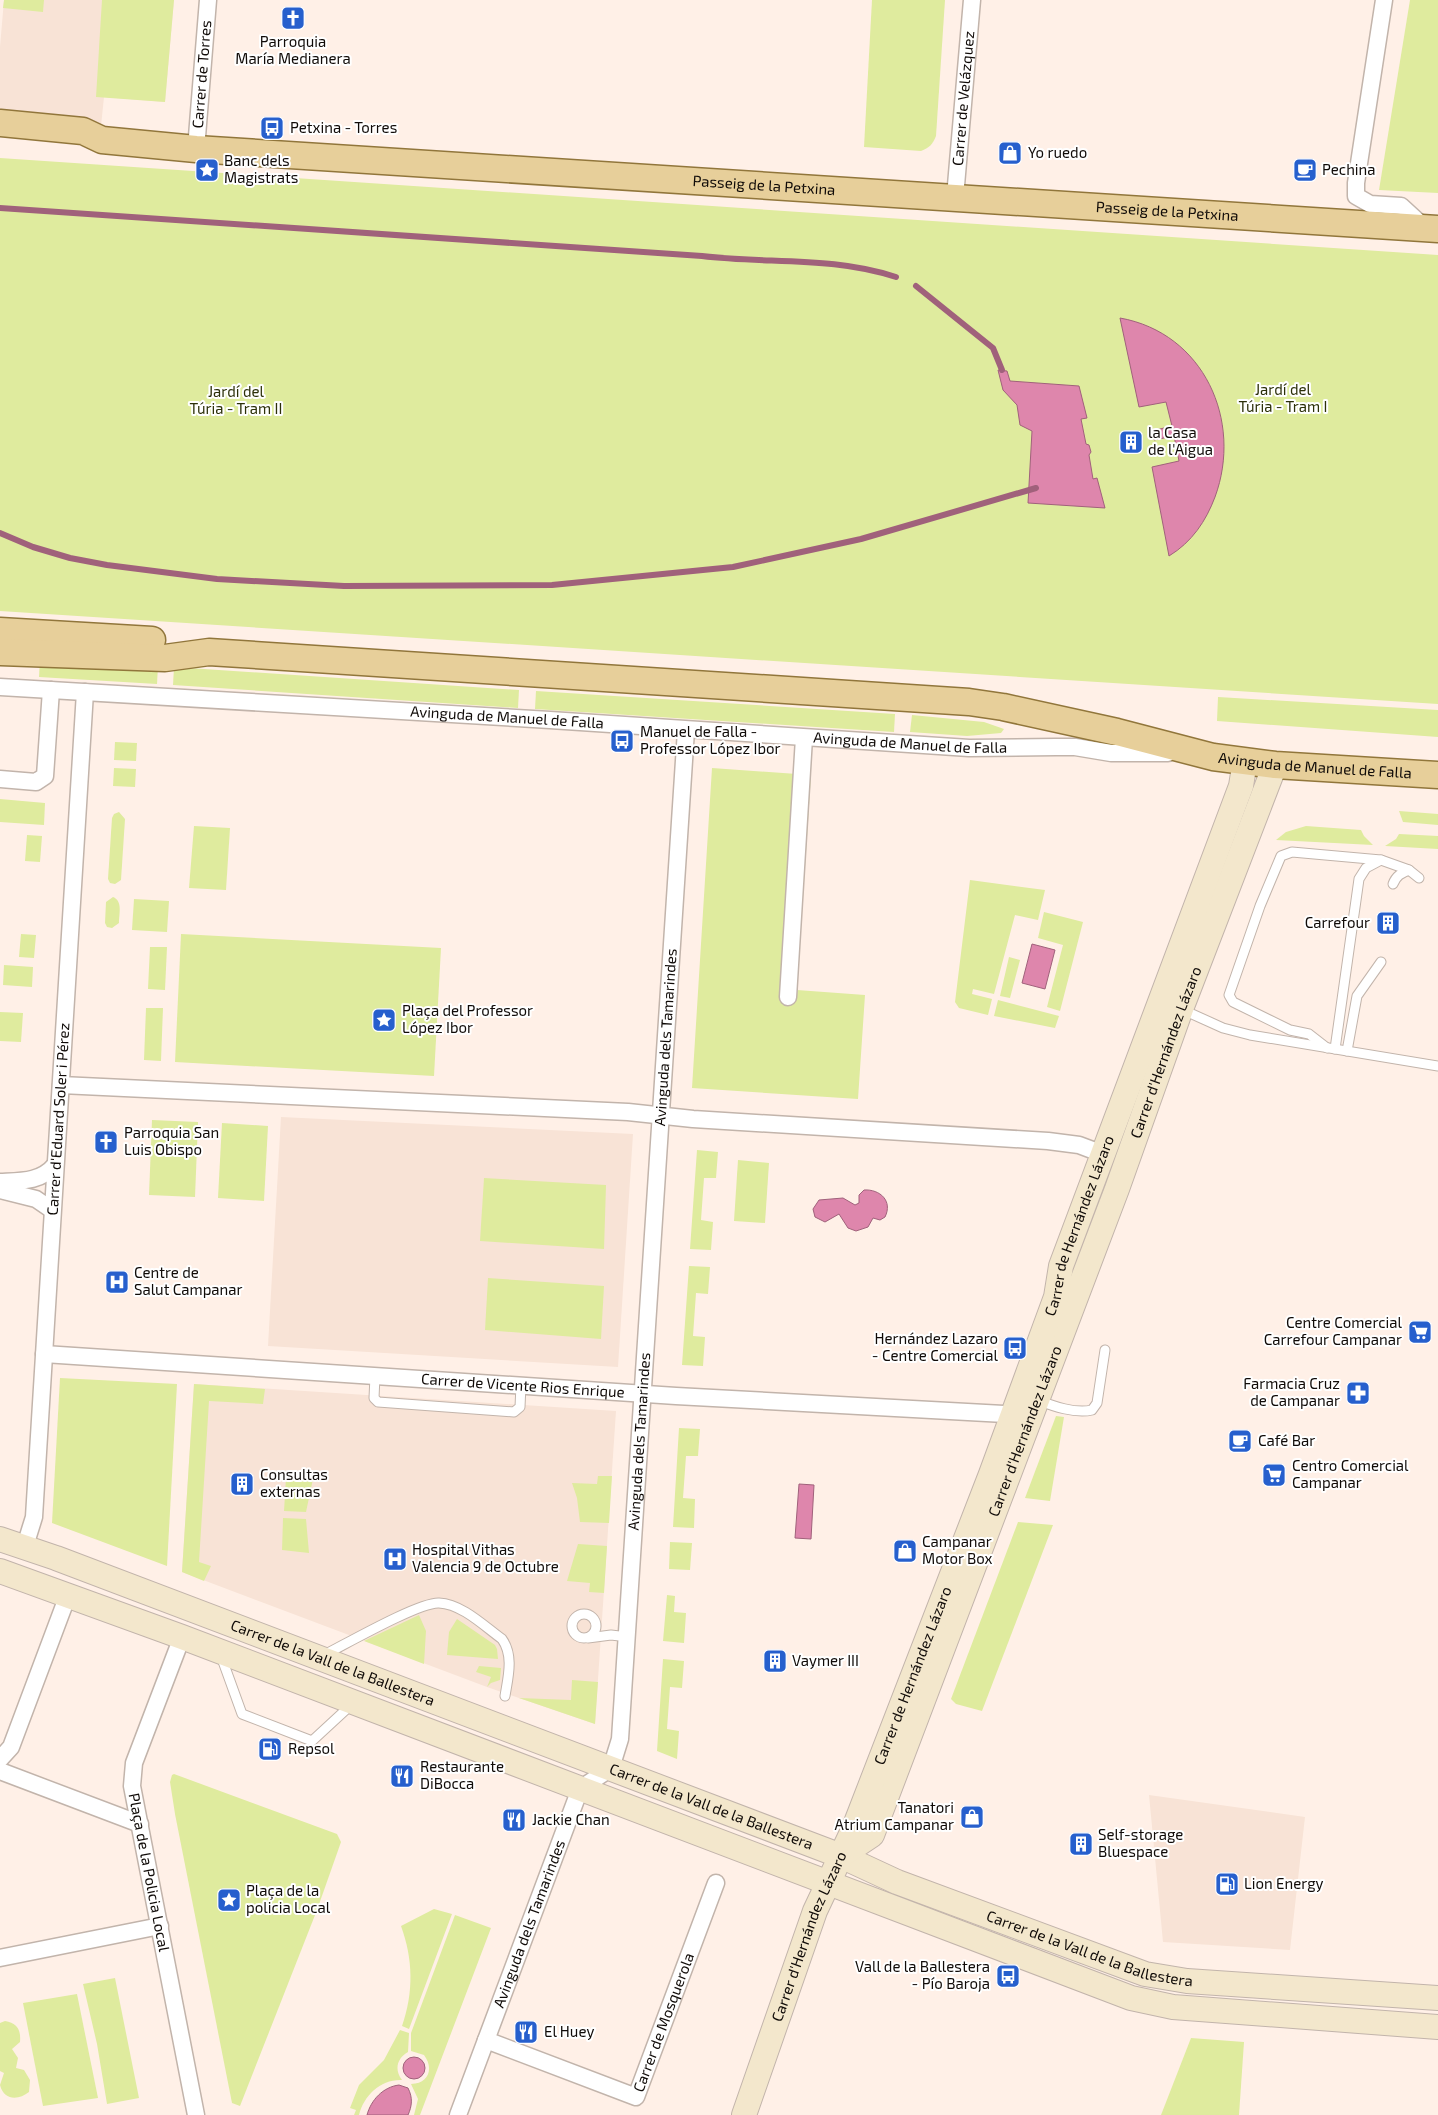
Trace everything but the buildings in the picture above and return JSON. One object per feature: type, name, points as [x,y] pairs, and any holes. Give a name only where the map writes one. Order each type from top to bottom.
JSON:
[{"type":"main road","name":"Passeig de la Petxina","points":[[0,123],[82,130],[102,140],[196,149],[1431,229]]},
{"type":"main road","name":"Passeig de la Petxina","points":[[0,139],[82,146],[102,140]]},
{"type":"main road","name":"Avinguda de Manuel de Falla","points":[[0,631],[166,640],[209,652]]},
{"type":"main road","name":"Avinguda de Manuel de Falla","points":[[0,652],[165,658],[209,652],[969,702],[1003,707],[1117,732],[1193,753],[1275,765],[1438,775]]},
{"type":"street","name":"Carrer de Torres","points":[[196,149],[208,0]]},
{"type":"street","name":"Carrer de Velázquez","points":[[955,197],[972,0]]},
{"type":"street","name":"Passeig de la Petxina","points":[[1384,0],[1356,183],[1356,196],[1370,204],[1401,206],[1431,229]]},
{"type":"street","name":"Avinguda de Manuel de Falla","points":[[0,687],[969,748],[1056,746],[1075,747],[1111,754],[1193,753]]},
{"type":"street","points":[[0,779],[36,782],[45,776],[51,690]]},
{"type":"street","name":"Carrer d'Eduard Soler i Pérez","points":[[25,1546],[34,1517],[85,692]]},
{"type":"street","name":"Avinguda dels Tamarindes","points":[[611,1768],[620,1739],[628,1637],[686,730]]},
{"type":"street","points":[[788,997],[804,738]]},
{"type":"street","name":"Carrer de Hernández Lázaro","points":[[1027,1410],[1056,1297],[1061,1266],[1238,794],[1245,761]]},
{"type":"street","name":"Carrer d'Hernández Lázaro","points":[[745,2114],[815,1911],[841,1856],[872,1835],[1027,1410],[1117,1190],[1181,1009],[1275,765]]},
{"type":"street","points":[[61,1085],[662,1114],[693,1119],[1048,1141],[1079,1145],[1110,1158],[1115,1168],[1117,1190]]},
{"type":"street","points":[[0,1182],[32,1180],[50,1172],[55,1165]]},
{"type":"street","points":[[0,1190],[36,1199],[52,1210]]},
{"type":"street","name":"Carrer de Vicente Rios Enrique","points":[[44,1354],[643,1393],[1027,1410]]},
{"type":"street","name":"Carrer de la Vall de la Ballestera","points":[[0,1538],[611,1768],[841,1856],[897,1882],[1144,1974],[1187,1981],[1438,1998]]},
{"type":"street","name":"Carrer de la Vall de la Ballestera","points":[[0,1571],[219,1651],[1101,1988],[1150,2003],[1218,2011],[1438,2026]]},
{"type":"street","points":[[0,1759],[11,1748],[68,1595]]},
{"type":"street","name":"Plaça de la Policia Local","points":[[182,1637],[134,1763],[132,1786],[196,2115]]},
{"type":"street","points":[[580,1789],[611,1768]]},
{"type":"street","points":[[0,1771],[140,1824]]},
{"type":"street","name":"Avinguda dels Tamarindes","points":[[461,2114],[486,2040],[580,1789]]},
{"type":"street","name":"Carrer de Mosquerola","points":[[486,2040],[636,2097],[716,1883]]},
{"type":"street","points":[[0,1958],[160,1926]]},
{"type":"lane","points":[[1331,1049],[1308,1034],[1290,1030],[1233,1002],[1229,995],[1260,906],[1281,856],[1292,852],[1381,860],[1409,870],[1419,878]]},
{"type":"lane","points":[[1331,1049],[1359,878],[1366,868],[1381,860]]},
{"type":"lane","points":[[1393,884],[1401,873],[1409,870]]},
{"type":"lane","points":[[1347,1051],[1357,996],[1381,962]]},
{"type":"lane","points":[[1181,1009],[1223,1028],[1250,1035],[1438,1066]]},
{"type":"lane","points":[[1027,1410],[1057,1407],[1092,1410],[1097,1403],[1105,1350]]},
{"type":"lane","points":[[375,1376],[374,1398],[378,1402],[514,1412],[519,1409],[521,1386]]},
{"type":"lane","points":[[317,1658],[421,1606],[440,1602],[464,1612],[502,1639],[506,1645],[509,1661],[505,1696]]},
{"type":"lane","points":[[611,1635],[594,1618],[583,1613],[573,1620],[572,1628],[576,1636],[588,1638],[611,1635],[628,1637]]},
{"type":"lane","points":[[588,1638],[596,1630],[594,1618]]},
{"type":"lane","points":[[219,1651],[242,1714],[312,1740],[353,1703]]},
{"type":"shaded area","points":[[4,0],[174,0],[165,102],[104,97],[101,126],[0,119],[0,47]]},
{"type":"shaded area","points":[[1120,318],[1149,327],[1174,342],[1194,361],[1210,385],[1219,411],[1224,439],[1222,468],[1215,497],[1207,514],[1191,538],[1169,556],[1152,467],[1179,461],[1174,436],[1154,440],[1152,431],[1172,426],[1166,402],[1139,407]]},
{"type":"shaded area","points":[[998,370],[1007,371],[1010,381],[1079,386],[1087,418],[1081,419],[1086,444],[1089,445],[1091,452],[1089,455],[1093,479],[1097,478],[1105,508],[1028,503],[1032,431],[1020,425],[1017,405],[1003,390]]},
{"type":"shaded area","points":[[1032,944],[1055,950],[1045,989],[1022,983]]},
{"type":"shaded area","points":[[281,1117],[633,1134],[618,1367],[268,1346]]},
{"type":"shaded area","points":[[864,1190],[880,1194],[884,1197],[887,1206],[885,1217],[880,1220],[873,1218],[868,1227],[856,1231],[848,1228],[839,1214],[825,1222],[815,1217],[813,1209],[819,1200],[843,1198],[855,1205],[859,1203],[859,1195]]},
{"type":"shaded area","name":"Hospital Vithas Valencia 9 de Octubre","points":[[194,1384],[616,1411],[595,1724],[487,1687],[182,1572]]},
{"type":"shaded area","points":[[799,1484],[814,1485],[811,1539],[795,1538]]},
{"type":"shaded area","name":"Lion Energy","points":[[1149,1795],[1305,1817],[1290,1950],[1163,1942]]},
{"type":"shaded area","points":[[414,2057],[422,2060],[425,2068],[422,2076],[414,2079],[406,2076],[403,2068],[406,2060]]},
{"type":"shaded area","points":[[399,2085],[408,2088],[411,2095],[408,2115],[367,2115],[371,2104],[378,2095],[388,2088]]},
{"type":"green space","points":[[4,0],[44,0],[43,12],[3,8]]},
{"type":"green space","points":[[102,0],[174,0],[165,102],[96,97]]},
{"type":"green space","points":[[872,0],[945,0],[936,136],[926,149],[921,151],[864,147]]},
{"type":"green space","points":[[1410,0],[1438,0],[1438,193],[1379,190]]},
{"type":"green space","name":"Jardí del Túria - Tram II","points":[[0,158],[1438,255],[1438,704],[0,611]]},
{"type":"green space","points":[[40,659],[158,666],[157,684],[39,677]]},
{"type":"green space","points":[[174,667],[519,690],[518,708],[173,685]]},
{"type":"green space","points":[[536,691],[895,714],[894,732],[535,709]]},
{"type":"green space","points":[[1218,697],[1438,710],[1438,737],[1217,721]]},
{"type":"green space","points":[[912,715],[984,722],[1004,729],[1001,733],[967,736],[910,732]]},
{"type":"green space","points":[[115,742],[137,743],[136,761],[114,760]]},
{"type":"green space","points":[[114,768],[136,769],[135,787],[113,786]]},
{"type":"green space","points":[[712,768],[811,775],[797,990],[865,995],[858,1099],[692,1088]]},
{"type":"green space","points":[[0,799],[45,803],[44,825],[0,822]]},
{"type":"green space","points":[[1399,811],[1438,814],[1438,825],[1403,822]]},
{"type":"green space","points":[[119,812],[125,819],[121,880],[115,884],[110,883],[108,879],[112,818],[114,814]]},
{"type":"green space","points":[[194,826],[230,828],[226,890],[189,888]]},
{"type":"green space","points":[[1306,826],[1361,830],[1373,845],[1276,840],[1286,832]]},
{"type":"green space","points":[[1399,834],[1438,836],[1438,849],[1385,846],[1396,839]]},
{"type":"green space","points":[[27,835],[42,836],[40,862],[25,861]]},
{"type":"green space","points":[[970,880],[1045,890],[1038,920],[1015,915],[994,994],[973,989],[972,994],[992,999],[988,1015],[959,1008],[955,1002]]},
{"type":"green space","points":[[113,897],[118,901],[120,912],[119,923],[112,928],[107,927],[105,923],[106,902]]},
{"type":"green space","points":[[134,899],[169,901],[167,932],[132,930]]},
{"type":"green space","points":[[1044,912],[1083,922],[1060,1011],[1047,1007],[1063,945],[1038,938]]},
{"type":"green space","points":[[21,934],[36,935],[34,958],[19,957]]},
{"type":"green space","points":[[181,934],[441,948],[434,1076],[175,1062]]},
{"type":"green space","points":[[150,947],[167,947],[165,990],[148,989]]},
{"type":"green space","points":[[1009,957],[1020,960],[1010,998],[1000,996]]},
{"type":"green space","points":[[4,965],[33,967],[32,987],[3,985]]},
{"type":"green space","points":[[998,1000],[1059,1016],[1055,1028],[994,1016]]},
{"type":"green space","points":[[146,1008],[163,1008],[161,1061],[144,1060]]},
{"type":"green space","points":[[0,1012],[23,1013],[21,1042],[0,1041]]},
{"type":"green space","points":[[152,1120],[198,1122],[195,1197],[149,1195]]},
{"type":"green space","points":[[222,1123],[268,1126],[264,1201],[218,1198]]},
{"type":"green space","points":[[697,1150],[718,1152],[716,1178],[704,1178],[701,1220],[713,1222],[711,1250],[690,1249]]},
{"type":"green space","points":[[738,1160],[769,1163],[765,1223],[734,1221]]},
{"type":"green space","points":[[484,1178],[606,1185],[604,1249],[480,1241]]},
{"type":"green space","points":[[689,1266],[710,1267],[708,1294],[696,1293],[693,1336],[705,1337],[703,1366],[682,1365]]},
{"type":"green space","points":[[488,1278],[604,1286],[601,1339],[485,1330]]},
{"type":"green space","points":[[60,1378],[177,1384],[167,1566],[52,1523]]},
{"type":"green space","points":[[194,1384],[265,1389],[263,1404],[209,1401],[199,1562],[211,1566],[204,1581],[182,1572]]},
{"type":"green space","points":[[1056,1416],[1064,1417],[1050,1501],[1025,1498]]},
{"type":"green space","points":[[679,1428],[700,1429],[698,1456],[686,1456],[683,1498],[695,1499],[694,1528],[673,1527]]},
{"type":"green space","points":[[598,1476],[612,1476],[609,1523],[580,1522],[577,1498],[572,1483],[597,1484]]},
{"type":"green space","points":[[286,1478],[313,1479],[306,1512],[284,1511]]},
{"type":"green space","points":[[283,1518],[306,1519],[309,1553],[282,1550]]},
{"type":"green space","points":[[1018,1522],[1053,1525],[982,1711],[956,1704],[951,1699]]},
{"type":"green space","points":[[670,1542],[692,1543],[690,1570],[669,1569]]},
{"type":"green space","points":[[578,1544],[607,1546],[604,1593],[589,1592],[590,1583],[567,1581]]},
{"type":"green space","points":[[667,1595],[675,1596],[674,1612],[686,1613],[684,1643],[663,1641]]},
{"type":"green space","points":[[419,1615],[426,1631],[424,1664],[364,1641]]},
{"type":"green space","points":[[457,1619],[495,1645],[498,1659],[447,1655],[449,1632]]},
{"type":"green space","points":[[663,1659],[684,1661],[682,1688],[670,1687],[667,1729],[679,1731],[677,1759],[657,1751]]},
{"type":"green space","points":[[479,1666],[501,1668],[500,1680],[491,1683],[487,1687],[491,1677],[476,1672]]},
{"type":"green space","points":[[572,1680],[598,1682],[595,1724],[519,1698],[571,1700]]},
{"type":"green space","points":[[174,1774],[337,1834],[341,1842],[317,1910],[240,2106],[232,2103],[175,1814],[170,1782]]},
{"type":"green space","points":[[434,1909],[452,1914],[409,2029],[402,2026],[409,2001],[410,1963],[401,1926]]},
{"type":"green space","points":[[455,1915],[491,1928],[420,2115],[414,2115],[418,2099],[411,2084],[426,2078],[429,2065],[424,2055],[411,2051],[411,2033]]},
{"type":"green space","points":[[115,1978],[139,2098],[107,2104],[97,2044],[83,1984]]},
{"type":"green space","points":[[77,1994],[98,2098],[43,2106],[23,2003]]},
{"type":"green space","points":[[5,2021],[18,2028],[20,2042],[12,2049],[18,2058],[16,2068],[24,2070],[30,2080],[29,2092],[16,2098],[5,2094],[0,2085],[4,2073],[0,2071],[0,2023]]},
{"type":"green space","points":[[400,2030],[409,2033],[408,2052],[401,2058],[397,2068],[402,2080],[394,2080],[380,2085],[369,2095],[359,2115],[354,2115],[356,2110],[350,2108],[359,2085],[384,2060]]},
{"type":"green space","points":[[1191,2038],[1244,2042],[1239,2115],[1161,2115]]},
{"type":"waterway","points":[[0,208],[726,258],[824,263],[872,270],[896,277]]},
{"type":"waterway","points":[[916,286],[993,348],[1002,370]]},
{"type":"waterway","points":[[0,533],[33,547],[70,558],[107,565],[217,579],[344,586],[552,585],[733,567],[861,539],[1036,488]]},
{"type":"place","name":"Parroquia María Medianera","points":[[293,18]]},
{"type":"place","name":"Petxina - Torres","points":[[272,128]]},
{"type":"place","name":"Yo ruedo","points":[[1010,153]]},
{"type":"place","name":"Banc dels Magistrats","points":[[207,170]]},
{"type":"place","name":"Pechina","points":[[1305,170]]},
{"type":"place","name":"la Casa de l'Aigua","points":[[1131,442]]},
{"type":"place","name":"Manuel de Falla - Professor López Ibor","points":[[622,741]]},
{"type":"place","name":"Carrefour","points":[[1388,923]]},
{"type":"place","name":"Plaça del Professor López Ibor","points":[[384,1020]]},
{"type":"place","name":"Parroquia San Luis Obispo","points":[[106,1142]]},
{"type":"place","name":"Centre de Salut Campanar","points":[[117,1282]]},
{"type":"place","name":"Centre Comercial Carrefour Campanar","points":[[1420,1332]]},
{"type":"place","name":"Hernández Lazaro - Centre Comercial","points":[[1015,1348]]},
{"type":"place","name":"Farmacia Cruz de Campanar","points":[[1358,1393]]},
{"type":"place","name":"Café Bar","points":[[1240,1441]]},
{"type":"place","name":"Centro Comercial Campanar","points":[[1274,1475]]},
{"type":"place","name":"Consultas externas","points":[[242,1484]]},
{"type":"place","name":"Campanar Motor Box","points":[[905,1551]]},
{"type":"place","name":"Hospital Vithas Valencia 9 de Octubre","points":[[395,1559]]},
{"type":"place","name":"Vaymer III","points":[[775,1661]]},
{"type":"place","name":"Repsol","points":[[270,1749]]},
{"type":"place","name":"Restaurante DiBocca","points":[[402,1776]]},
{"type":"place","name":"Tanatori Atrium Campanar","points":[[972,1817]]},
{"type":"place","name":"Jackie Chan","points":[[514,1820]]},
{"type":"place","name":"Self-storage Bluespace","points":[[1081,1844]]},
{"type":"place","name":"Lion Energy","points":[[1227,1884]]},
{"type":"place","name":"Plaça de la policia Local","points":[[229,1900]]},
{"type":"place","name":"Vall de la Ballestera - Pío Baroja","points":[[1008,1976]]},
{"type":"place","name":"El Huey","points":[[526,2032]]},
{"type":"park label","name":"Jardí del Túria - Tram I","points":[[1283,398]]}]
